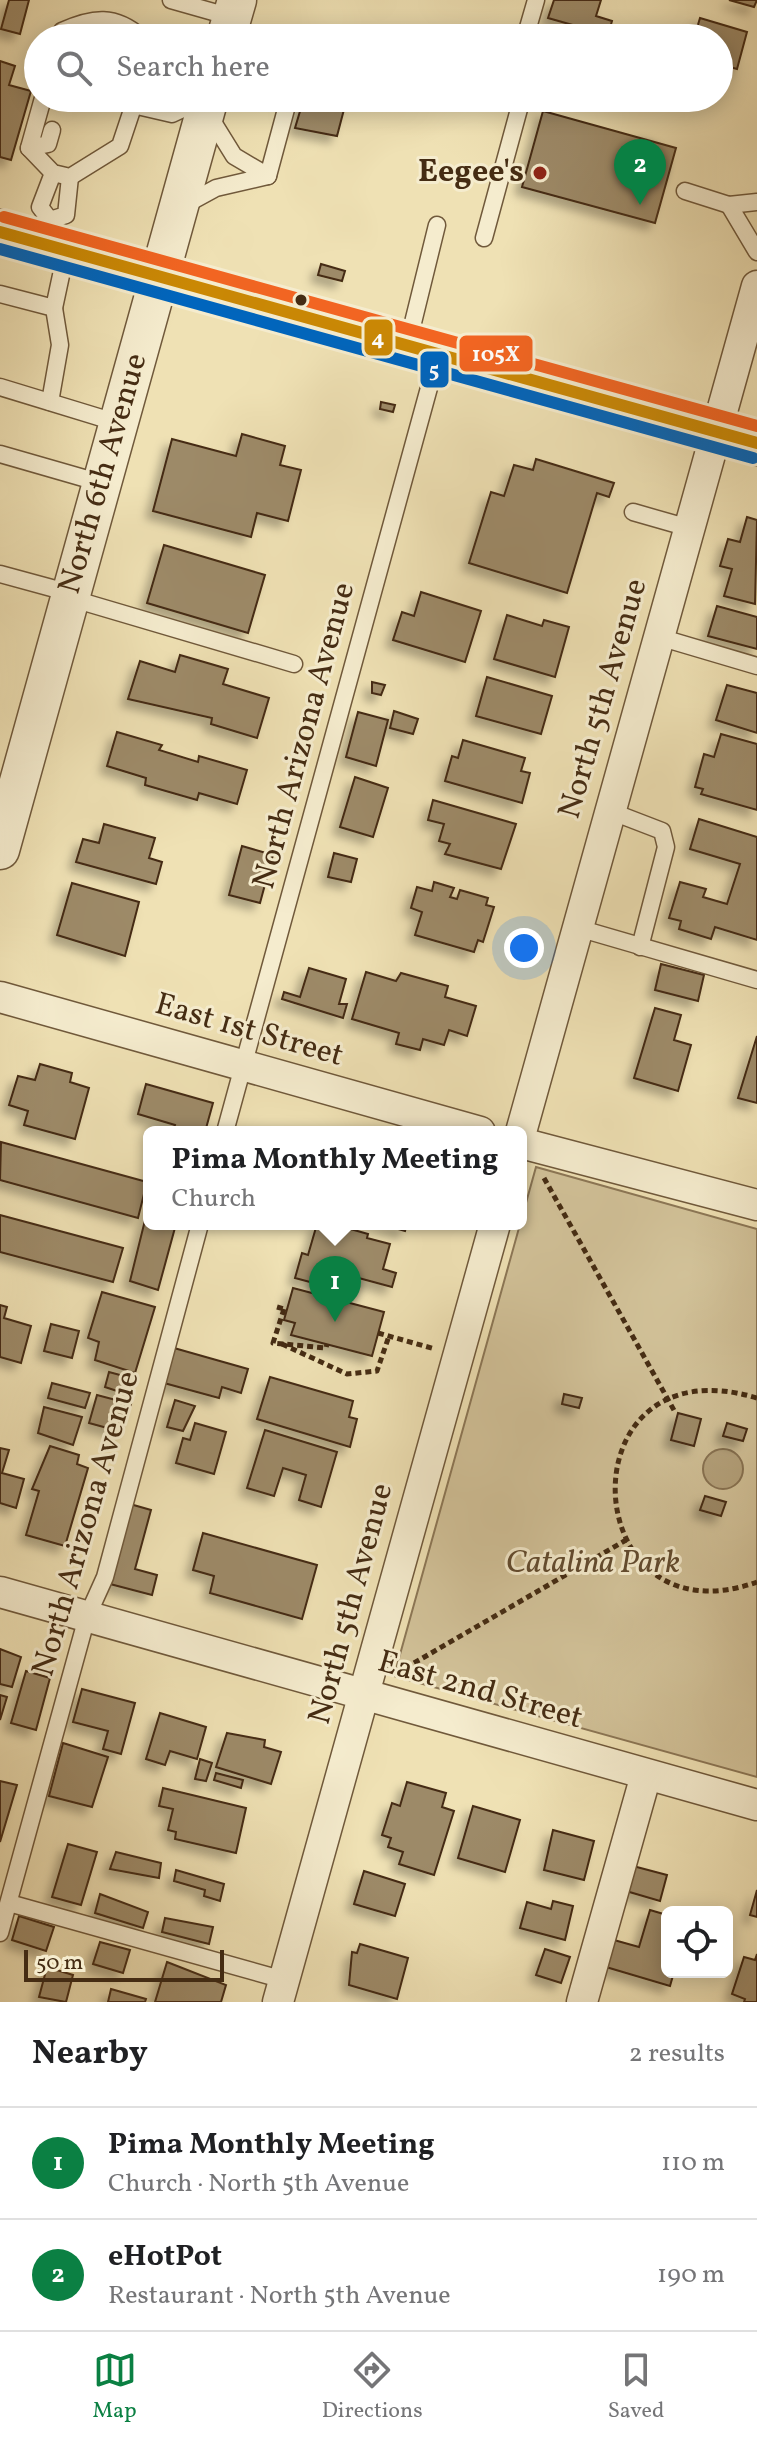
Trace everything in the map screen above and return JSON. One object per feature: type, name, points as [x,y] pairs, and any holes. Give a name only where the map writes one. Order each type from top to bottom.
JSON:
[{"type":"main road","points":[[0,232],[53,238],[160,276],[757,443]]},
{"type":"street","name":"North 6th Avenue","points":[[0,850],[10,775],[70,595],[160,276],[178,208],[196,112]]},
{"type":"street","name":"North 5th Avenue","points":[[523,1126],[757,286]]},
{"type":"street","name":"East 1st Street","points":[[0,997],[458,1126]]},
{"type":"street","points":[[527,1145],[757,1205]]},
{"type":"street","name":"North 5th Avenue","points":[[281,1991],[493,1230]]},
{"type":"street","name":"East 2nd Street","points":[[0,1592],[757,1805]]},
{"type":"street","points":[[582,2002],[646,1775]]},
{"type":"lane","points":[[171,0],[232,19]]},
{"type":"lane","points":[[529,24],[536,0]]},
{"type":"lane","points":[[77,24],[90,18],[122,24]]},
{"type":"lane","points":[[29,148],[39,112]]},
{"type":"lane","points":[[29,148],[53,173],[70,177],[120,146],[131,112]]},
{"type":"lane","points":[[204,112],[234,156],[268,176]]},
{"type":"lane","points":[[268,176],[285,112]]},
{"type":"lane","points":[[484,238],[518,112]]},
{"type":"lane","points":[[29,148],[48,144],[52,130]]},
{"type":"lane","points":[[50,402],[60,345],[54,308],[53,238],[40,207],[53,173]]},
{"type":"lane","points":[[178,208],[216,188],[268,176]]},
{"type":"lane","points":[[53,238],[66,215],[70,177]]},
{"type":"lane","points":[[685,191],[729,205],[757,202]]},
{"type":"lane","points":[[729,205],[757,252]]},
{"type":"lane","name":"North Arizona Avenue","points":[[227,1126],[423,350],[437,225]]},
{"type":"lane","points":[[0,294],[54,308]]},
{"type":"lane","points":[[0,387],[118,423]]},
{"type":"lane","points":[[0,454],[101,483]]},
{"type":"lane","points":[[633,512],[689,528]]},
{"type":"lane","points":[[0,574],[294,664]]},
{"type":"lane","points":[[659,637],[757,666]]},
{"type":"lane","points":[[610,811],[662,831],[666,847],[640,947]]},
{"type":"lane","points":[[578,928],[757,980]]},
{"type":"lane","name":"North Arizona Avenue","points":[[0,1933],[87,1617],[105,1577],[198,1230]]},
{"type":"lane","points":[[9,1903],[281,1991]]},
{"type":"path","points":[[541,1174],[675,1412]]},
{"type":"path","points":[[283,1308],[273,1343],[326,1348],[327,1344]]},
{"type":"path","points":[[378,1333],[458,1356]]},
{"type":"path","points":[[282,1344],[347,1374],[377,1371],[389,1336]]},
{"type":"path","points":[[757,1398],[728,1389],[697,1390],[668,1399],[642,1419],[620,1456],[613,1477],[614,1510],[626,1540],[646,1565],[672,1583],[702,1591],[734,1590],[757,1582]]},
{"type":"path","points":[[414,1663],[626,1540]]},
{"type":"green space","name":"Catalina Park","points":[[536,1167],[757,1229],[757,1777],[394,1676],[518,1230],[527,1230],[527,1199]]},
{"type":"shaded area","points":[[723,1449],[737,1455],[743,1469],[737,1483],[723,1489],[709,1483],[703,1469],[709,1455]]},
{"type":"building","points":[[9,0],[29,0],[20,34],[1,29]]},
{"type":"building","points":[[554,0],[601,0],[596,16],[612,21],[611,24],[569,24],[548,18]]},
{"type":"building","points":[[729,0],[757,0],[754,7]]},
{"type":"building","points":[[700,18],[720,24],[698,24]]},
{"type":"building","points":[[733,28],[747,32],[737,69],[733,68]]},
{"type":"building","points":[[0,61],[15,66],[9,85],[24,89],[25,112],[11,160],[0,157]]},
{"type":"building","points":[[300,112],[343,112],[337,136],[295,128]]},
{"type":"building","points":[[543,112],[676,148],[655,223],[522,187]]},
{"type":"building","points":[[321,264],[345,271],[342,281],[318,275]]},
{"type":"building","points":[[381,402],[395,405],[393,412],[380,409]]},
{"type":"building","points":[[242,434],[285,446],[280,465],[301,470],[288,521],[257,513],[251,537],[153,511],[172,439],[236,456]]},
{"type":"building","points":[[536,459],[614,483],[609,497],[597,493],[567,593],[469,563],[491,492],[504,496],[514,465],[533,470]]},
{"type":"building","points":[[747,517],[757,520],[755,604],[724,596],[732,569],[720,566],[728,539],[740,542]]},
{"type":"building","points":[[164,545],[265,575],[248,633],[147,603]]},
{"type":"building","points":[[421,592],[481,611],[465,662],[393,640],[402,612],[414,616]]},
{"type":"building","points":[[717,606],[757,617],[757,649],[708,636]]},
{"type":"building","points":[[507,615],[542,626],[544,620],[569,627],[555,677],[494,659]]},
{"type":"building","points":[[180,655],[228,669],[223,684],[269,698],[257,738],[211,724],[212,718],[128,699],[140,661],[175,672]]},
{"type":"building","points":[[487,677],[552,696],[541,734],[476,716]]},
{"type":"building","points":[[372,682],[385,685],[381,695],[372,693]]},
{"type":"building","points":[[727,685],[757,693],[757,733],[716,720]]},
{"type":"building","points":[[394,711],[418,719],[413,734],[390,728]]},
{"type":"building","points":[[358,712],[388,720],[376,766],[346,757]]},
{"type":"building","points":[[117,732],[162,745],[159,750],[198,762],[199,756],[247,770],[237,804],[199,793],[197,800],[145,785],[146,778],[107,766]]},
{"type":"building","points":[[721,734],[757,744],[757,810],[701,794],[703,789],[695,787],[704,754],[714,757]]},
{"type":"building","points":[[463,740],[525,758],[521,771],[530,773],[522,803],[445,781],[452,756],[458,758]]},
{"type":"building","points":[[355,777],[388,788],[373,837],[340,827]]},
{"type":"building","points":[[433,800],[516,824],[501,869],[445,854],[450,844],[439,841],[444,824],[428,820]]},
{"type":"building","points":[[699,819],[757,837],[757,940],[715,927],[711,939],[679,929],[681,921],[669,918],[680,882],[706,889],[703,897],[727,904],[740,864],[690,849]]},
{"type":"building","points":[[104,824],[155,838],[149,858],[162,862],[156,884],[76,862],[83,839],[99,843]]},
{"type":"building","points":[[242,846],[273,855],[260,903],[229,895]]},
{"type":"building","points":[[334,853],[357,859],[351,882],[328,877]]},
{"type":"building","points":[[434,882],[454,888],[450,897],[457,899],[460,890],[488,898],[486,905],[494,907],[483,942],[478,940],[474,952],[415,935],[422,912],[411,908],[417,887],[432,891]]},
{"type":"building","points":[[72,883],[139,902],[125,956],[57,935]]},
{"type":"building","points":[[661,964],[704,975],[698,1001],[655,990]]},
{"type":"building","points":[[309,968],[346,979],[339,1004],[347,1004],[343,1018],[282,999],[284,992],[300,997]]},
{"type":"building","points":[[366,972],[396,981],[401,973],[448,986],[445,997],[476,1006],[467,1036],[449,1030],[444,1045],[423,1039],[420,1050],[396,1044],[399,1033],[352,1019]]},
{"type":"building","points":[[655,1008],[681,1015],[674,1040],[691,1045],[678,1091],[634,1078]]},
{"type":"building","points":[[757,1036],[757,1103],[738,1098]]},
{"type":"building","points":[[40,1064],[72,1073],[70,1082],[89,1088],[75,1139],[24,1125],[28,1111],[9,1105],[18,1076],[35,1080]]},
{"type":"building","points":[[146,1084],[213,1103],[207,1126],[175,1126],[138,1114]]},
{"type":"building","points":[[1,1142],[143,1181],[143,1198],[138,1218],[0,1180]]},
{"type":"building","points":[[0,1215],[123,1248],[113,1282],[0,1252]]},
{"type":"building","points":[[143,1228],[174,1230],[158,1290],[130,1281]]},
{"type":"building","points":[[315,1230],[354,1230],[368,1234],[367,1238],[390,1244],[383,1269],[396,1273],[392,1287],[329,1270],[325,1286],[295,1278],[302,1253],[308,1255]]},
{"type":"building","points":[[293,1288],[384,1312],[372,1356],[291,1335],[295,1323],[284,1320]]},
{"type":"building","points":[[102,1292],[155,1307],[135,1373],[95,1360],[99,1342],[88,1338]]},
{"type":"building","points":[[0,1305],[7,1307],[4,1318],[31,1326],[21,1363],[0,1357]]},
{"type":"building","points":[[51,1324],[79,1331],[72,1358],[44,1351]]},
{"type":"building","points":[[174,1348],[248,1369],[241,1393],[222,1387],[219,1398],[164,1383]]},
{"type":"building","points":[[109,1372],[131,1378],[126,1394],[105,1387]]},
{"type":"building","points":[[270,1377],[353,1401],[349,1417],[357,1419],[350,1447],[257,1419]]},
{"type":"building","points":[[52,1383],[90,1393],[85,1408],[48,1398]]},
{"type":"building","points":[[564,1394],[582,1398],[579,1408],[562,1404]]},
{"type":"building","points":[[97,1395],[131,1404],[122,1432],[89,1423]]},
{"type":"building","points":[[175,1400],[195,1406],[183,1431],[167,1427]]},
{"type":"building","points":[[44,1407],[82,1417],[73,1445],[38,1433]]},
{"type":"building","points":[[678,1413],[701,1419],[694,1446],[671,1440]]},
{"type":"building","points":[[195,1423],[226,1432],[214,1474],[176,1463],[183,1438],[190,1440]]},
{"type":"building","points":[[727,1423],[747,1429],[743,1441],[723,1436]]},
{"type":"building","points":[[265,1430],[337,1452],[321,1507],[299,1500],[306,1475],[283,1468],[274,1496],[247,1488]]},
{"type":"building","points":[[50,1446],[79,1455],[77,1464],[88,1468],[65,1546],[26,1535],[39,1491],[32,1489]]},
{"type":"building","points":[[0,1448],[9,1450],[2,1473],[24,1479],[16,1508],[0,1503]]},
{"type":"building","points":[[705,1496],[726,1502],[721,1516],[700,1510]]},
{"type":"building","points":[[130,1504],[151,1510],[135,1569],[157,1575],[152,1595],[110,1584]]},
{"type":"building","points":[[203,1533],[317,1565],[302,1619],[210,1593],[214,1576],[193,1570]]},
{"type":"building","points":[[0,1649],[21,1657],[12,1687],[0,1684]]},
{"type":"building","points":[[26,1671],[50,1678],[36,1730],[11,1723]]},
{"type":"building","points":[[82,1689],[135,1703],[121,1754],[103,1749],[108,1731],[73,1722]]},
{"type":"building","points":[[0,1695],[7,1697],[0,1720]]},
{"type":"building","points":[[160,1713],[206,1727],[197,1759],[170,1751],[165,1765],[146,1759]]},
{"type":"building","points":[[227,1733],[265,1740],[264,1747],[281,1752],[271,1784],[216,1767]]},
{"type":"building","points":[[63,1743],[108,1757],[92,1807],[49,1796]]},
{"type":"building","points":[[200,1759],[212,1763],[206,1781],[195,1779]]},
{"type":"building","points":[[216,1773],[243,1780],[241,1788],[214,1780]]},
{"type":"building","points":[[0,1781],[17,1785],[0,1842]]},
{"type":"building","points":[[407,1782],[446,1793],[442,1807],[454,1811],[434,1875],[399,1864],[403,1852],[388,1847],[391,1838],[382,1835],[392,1803],[400,1806]]},
{"type":"building","points":[[163,1788],[246,1808],[236,1853],[175,1839],[176,1832],[168,1830],[173,1809],[159,1806]]},
{"type":"building","points":[[473,1806],[520,1820],[505,1872],[458,1858]]},
{"type":"building","points":[[553,1830],[594,1841],[584,1880],[544,1870]]},
{"type":"building","points":[[68,1844],[97,1852],[81,1905],[52,1897]]},
{"type":"building","points":[[116,1852],[161,1863],[159,1878],[110,1869]]},
{"type":"building","points":[[633,1866],[667,1875],[660,1901],[626,1891]]},
{"type":"building","points":[[176,1870],[224,1884],[220,1901],[204,1896],[205,1890],[174,1881]]},
{"type":"building","points":[[364,1871],[405,1884],[395,1916],[354,1904]]},
{"type":"building","points":[[757,1890],[757,1917],[750,1915]]},
{"type":"building","points":[[100,1894],[148,1912],[143,1928],[95,1913]]},
{"type":"building","points":[[553,1901],[573,1906],[565,1940],[520,1928],[527,1902],[551,1909]]},
{"type":"building","points":[[650,1910],[661,1913],[661,1978],[672,1978],[670,1986],[606,1967],[614,1940],[639,1947]]},
{"type":"building","points":[[19,1916],[54,1927],[46,1951],[12,1940]]},
{"type":"building","points":[[165,1918],[213,1927],[209,1944],[162,1932]]},
{"type":"building","points":[[100,1942],[130,1950],[123,1973],[93,1964]]},
{"type":"building","points":[[360,1944],[408,1958],[397,1999],[349,1985],[352,1952],[357,1953]]},
{"type":"building","points":[[545,1949],[570,1957],[561,1983],[536,1975]]},
{"type":"building","points":[[757,1954],[757,2002],[744,2002],[745,1999],[732,1994],[744,1957],[755,1960]]},
{"type":"building","points":[[167,1962],[226,1985],[221,2002],[155,2002]]},
{"type":"building","points":[[47,1967],[73,1975],[66,2002],[39,1997]]},
{"type":"building","points":[[111,1989],[146,1999],[145,2002],[108,2002]]},
{"type":"transit line","name":"105X","points":[[4,217],[757,426]]},
{"type":"transit line","name":"4","points":[[0,232],[757,443]]},
{"type":"transit line","name":"5","points":[[0,249],[753,458]]},
{"type":"place","name":"Eegee's","points":[[540,173]]},
{"type":"place","name":"eHotPot","points":[[640,205]]},
{"type":"place","name":"Pima Monthly Meeting","points":[[335,1322]]}]
